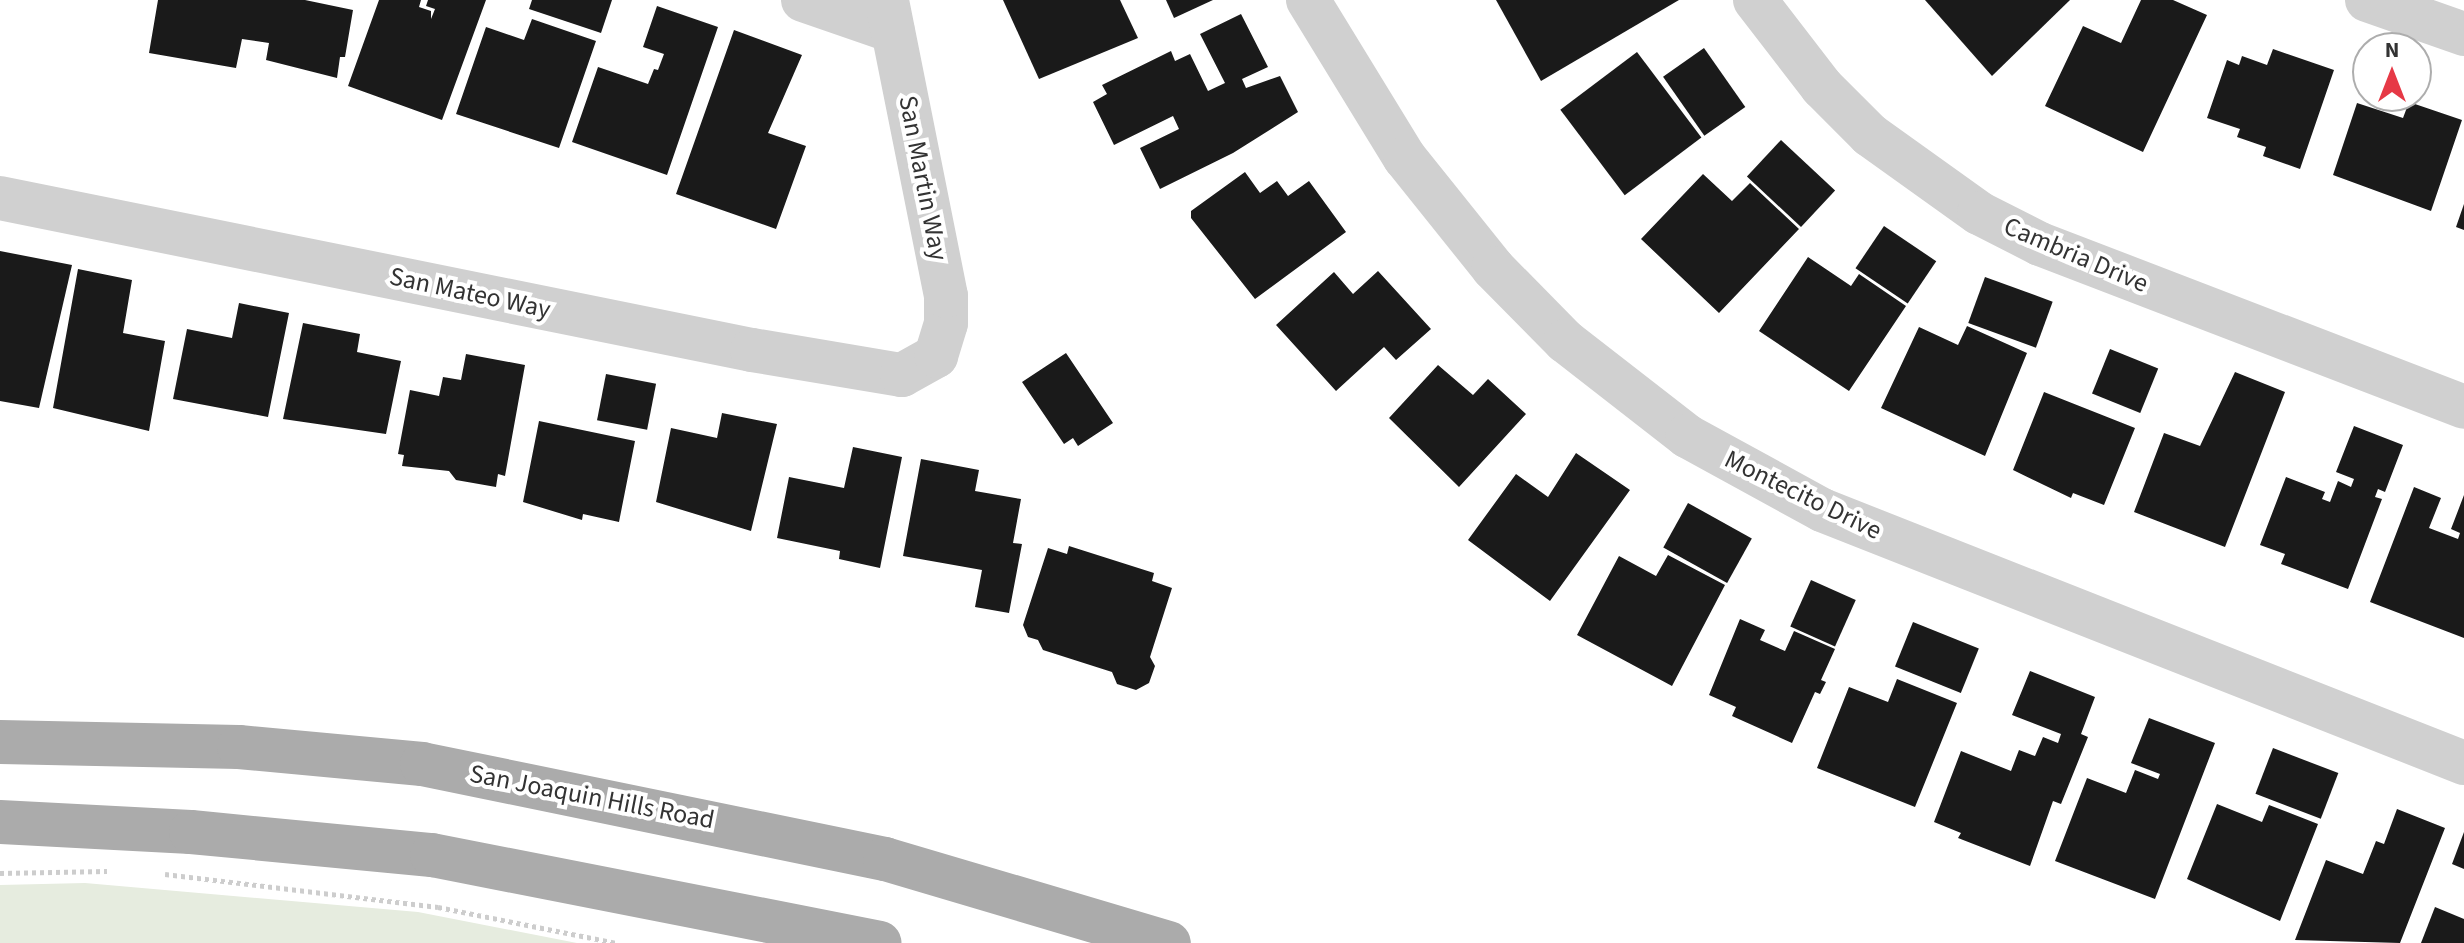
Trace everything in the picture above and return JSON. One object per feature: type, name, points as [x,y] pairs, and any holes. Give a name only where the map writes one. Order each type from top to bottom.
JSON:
[{"type":"main road","name":"San Joaquin Hills Road","points":[[0,742],[239,747],[422,764],[885,859],[1169,943]]},
{"type":"main road","points":[[0,822],[191,832],[432,855],[647,893],[879,943]]},
{"type":"street","points":[[803,0],[890,16]]},
{"type":"street","name":"Montecito Drive","points":[[1308,0],[1405,158],[1493,268],[1565,341],[1687,436],[1822,510],[2464,763]]},
{"type":"street","name":"Cambria Drive","points":[[1755,0],[1822,87],[1870,135],[1979,213],[2040,244],[2464,407]]},
{"type":"street","points":[[2390,4],[2464,34]]},
{"type":"street","name":"San Martin Way","points":[[890,16],[946,296],[946,323],[936,356]]},
{"type":"street","name":"San Mateo Way","points":[[0,198],[867,372],[902,375],[936,356]]},
{"type":"path","points":[[0,873],[119,871]]},
{"type":"path","points":[[149,872],[438,907],[616,943]]},
{"type":"shaded area","points":[[85,883],[418,912],[577,943],[0,943],[0,885]]},
{"type":"building","points":[[158,0],[305,0],[353,10],[345,57],[340,57],[337,78],[266,60],[269,43],[242,39],[236,68],[149,53]]},
{"type":"building","points":[[379,0],[421,0],[419,7],[431,11],[431,19],[435,9],[426,6],[428,0],[486,0],[442,120],[348,86]]},
{"type":"building","points":[[532,0],[612,0],[601,33],[529,9]]},
{"type":"building","points":[[1003,0],[1120,0],[1138,38],[1039,79]]},
{"type":"building","points":[[1166,0],[1213,0],[1174,18]]},
{"type":"building","points":[[1496,0],[1679,0],[1541,81]]},
{"type":"building","points":[[1925,0],[2070,0],[1992,76]]},
{"type":"building","points":[[2141,0],[2173,0],[2207,15],[2143,152],[2045,106],[2083,26],[2121,43]]},
{"type":"building","points":[[657,6],[718,27],[667,175],[572,142],[598,67],[648,84],[654,69],[658,70],[664,54],[643,47]]},
{"type":"building","points":[[1241,14],[1268,67],[1242,79],[1246,88],[1280,76],[1298,112],[1233,153],[1160,189],[1140,148],[1179,129],[1173,116],[1114,145],[1093,102],[1107,94],[1102,85],[1171,51],[1175,61],[1190,54],[1208,91],[1225,83],[1200,34]]},
{"type":"building","points":[[532,19],[596,41],[559,148],[456,114],[486,27],[524,40]]},
{"type":"building","points":[[734,30],[802,55],[768,133],[806,146],[776,229],[676,194]]},
{"type":"building","points":[[1704,48],[1745,107],[1704,136],[1663,77]]},
{"type":"building","points":[[2273,49],[2334,70],[2300,169],[2263,156],[2266,147],[2237,137],[2240,129],[2207,118],[2227,60],[2239,65],[2242,56],[2267,65]]},
{"type":"building","points":[[1637,52],[1701,137],[1625,195],[1560,110]]},
{"type":"building","points":[[2432,110],[2462,120],[2431,211],[2333,175],[2354,112],[2385,112],[2403,118],[2405,112]]},
{"type":"building","points":[[1781,140],[1835,190],[1801,227],[1747,177]]},
{"type":"building","points":[[1245,172],[1260,193],[1277,181],[1288,196],[1309,181],[1346,232],[1255,299],[1191,218],[1191,211]]},
{"type":"building","points":[[1703,174],[1732,201],[1750,183],[1799,229],[1719,313],[1641,239]]},
{"type":"building","points":[[2464,204],[2464,230],[2456,227]]},
{"type":"building","points":[[1884,226],[1936,261],[1908,304],[1855,268]]},
{"type":"building","points":[[0,251],[72,265],[39,408],[0,401]]},
{"type":"building","points":[[1808,257],[1851,286],[1859,274],[1906,306],[1849,391],[1759,331]]},
{"type":"building","points":[[78,269],[132,280],[123,333],[165,341],[149,431],[53,408]]},
{"type":"building","points":[[1378,271],[1431,329],[1396,360],[1384,347],[1336,391],[1276,325],[1334,272],[1353,294]]},
{"type":"building","points":[[1985,277],[2053,302],[2036,348],[1968,323]]},
{"type":"building","points":[[239,303],[289,313],[268,417],[173,399],[187,329],[232,338]]},
{"type":"building","points":[[303,323],[360,334],[357,352],[401,361],[386,434],[283,419]]},
{"type":"building","points":[[1967,326],[2027,353],[1985,456],[1881,408],[1919,327],[1958,345]]},
{"type":"building","points":[[2110,349],[2158,368],[2140,413],[2092,394]]},
{"type":"building","points":[[1066,353],[1113,423],[1078,446],[1073,438],[1064,444],[1022,382]]},
{"type":"building","points":[[466,354],[525,365],[505,476],[498,474],[496,487],[456,480],[449,471],[402,466],[404,455],[398,454],[410,390],[439,396],[443,377],[461,380]]},
{"type":"building","points":[[1438,365],[1473,395],[1488,379],[1526,414],[1459,487],[1389,418]]},
{"type":"building","points":[[2235,372],[2285,392],[2225,547],[2134,512],[2164,433],[2200,446]]},
{"type":"building","points":[[606,374],[656,384],[647,430],[597,420]]},
{"type":"building","points":[[2044,392],[2135,428],[2104,505],[2073,493],[2071,498],[2013,470]]},
{"type":"building","points":[[722,413],[777,424],[751,531],[656,502],[671,428],[717,438]]},
{"type":"building","points":[[539,421],[635,441],[619,522],[583,514],[582,520],[523,502]]},
{"type":"building","points":[[2354,426],[2403,445],[2385,492],[2378,489],[2375,497],[2382,499],[2348,589],[2281,564],[2285,554],[2260,545],[2286,477],[2325,492],[2322,499],[2330,502],[2338,481],[2351,487],[2354,479],[2336,472]]},
{"type":"building","points":[[853,447],[902,457],[880,568],[839,559],[840,551],[777,538],[789,477],[844,488]]},
{"type":"building","points":[[1576,453],[1630,490],[1550,601],[1468,540],[1516,474],[1548,497]]},
{"type":"building","points":[[921,459],[979,470],[975,491],[1021,499],[1013,543],[1022,544],[1009,613],[975,607],[982,570],[903,556]]},
{"type":"building","points":[[2414,487],[2441,498],[2429,528],[2458,539],[2460,533],[2451,529],[2464,495],[2464,638],[2370,602]]},
{"type":"building","points":[[1688,503],[1752,538],[1727,583],[1663,548]]},
{"type":"building","points":[[1069,546],[1154,573],[1152,581],[1172,588],[1150,657],[1155,666],[1149,683],[1136,690],[1117,684],[1112,672],[1043,650],[1038,640],[1028,637],[1023,625],[1048,548],[1067,554]]},
{"type":"building","points":[[1668,555],[1725,585],[1672,686],[1577,635],[1619,556],[1656,576]]},
{"type":"building","points":[[1811,580],[1856,600],[1835,647],[1790,627]]},
{"type":"building","points":[[1740,619],[1765,630],[1760,640],[1785,651],[1794,631],[1835,649],[1821,680],[1826,682],[1820,694],[1815,692],[1792,743],[1732,716],[1736,707],[1709,695]]},
{"type":"building","points":[[1913,622],[1979,649],[1961,693],[1895,667]]},
{"type":"building","points":[[2030,671],[2095,697],[2081,734],[2088,737],[2061,804],[2053,801],[2030,866],[1958,838],[1961,833],[1934,822],[1961,751],[2011,771],[2019,750],[2035,756],[2043,737],[2058,743],[2061,734],[2012,715]]},
{"type":"building","points":[[1897,679],[1957,703],[1915,807],[1817,768],[1849,687],[1888,702]]},
{"type":"building","points":[[2149,718],[2215,743],[2155,899],[2055,861],[2087,778],[2126,793],[2135,770],[2158,779],[2160,774],[2131,763]]},
{"type":"building","points":[[2273,748],[2338,773],[2321,819],[2255,794]]},
{"type":"building","points":[[2217,804],[2262,822],[2269,805],[2318,824],[2280,921],[2187,879]]},
{"type":"building","points":[[2397,809],[2445,828],[2400,943],[2295,940],[2326,860],[2363,874],[2376,841],[2384,844]]},
{"type":"building","points":[[2464,832],[2464,869],[2452,864]]},
{"type":"building","points":[[2435,907],[2464,919],[2464,943],[2421,943]]}]
